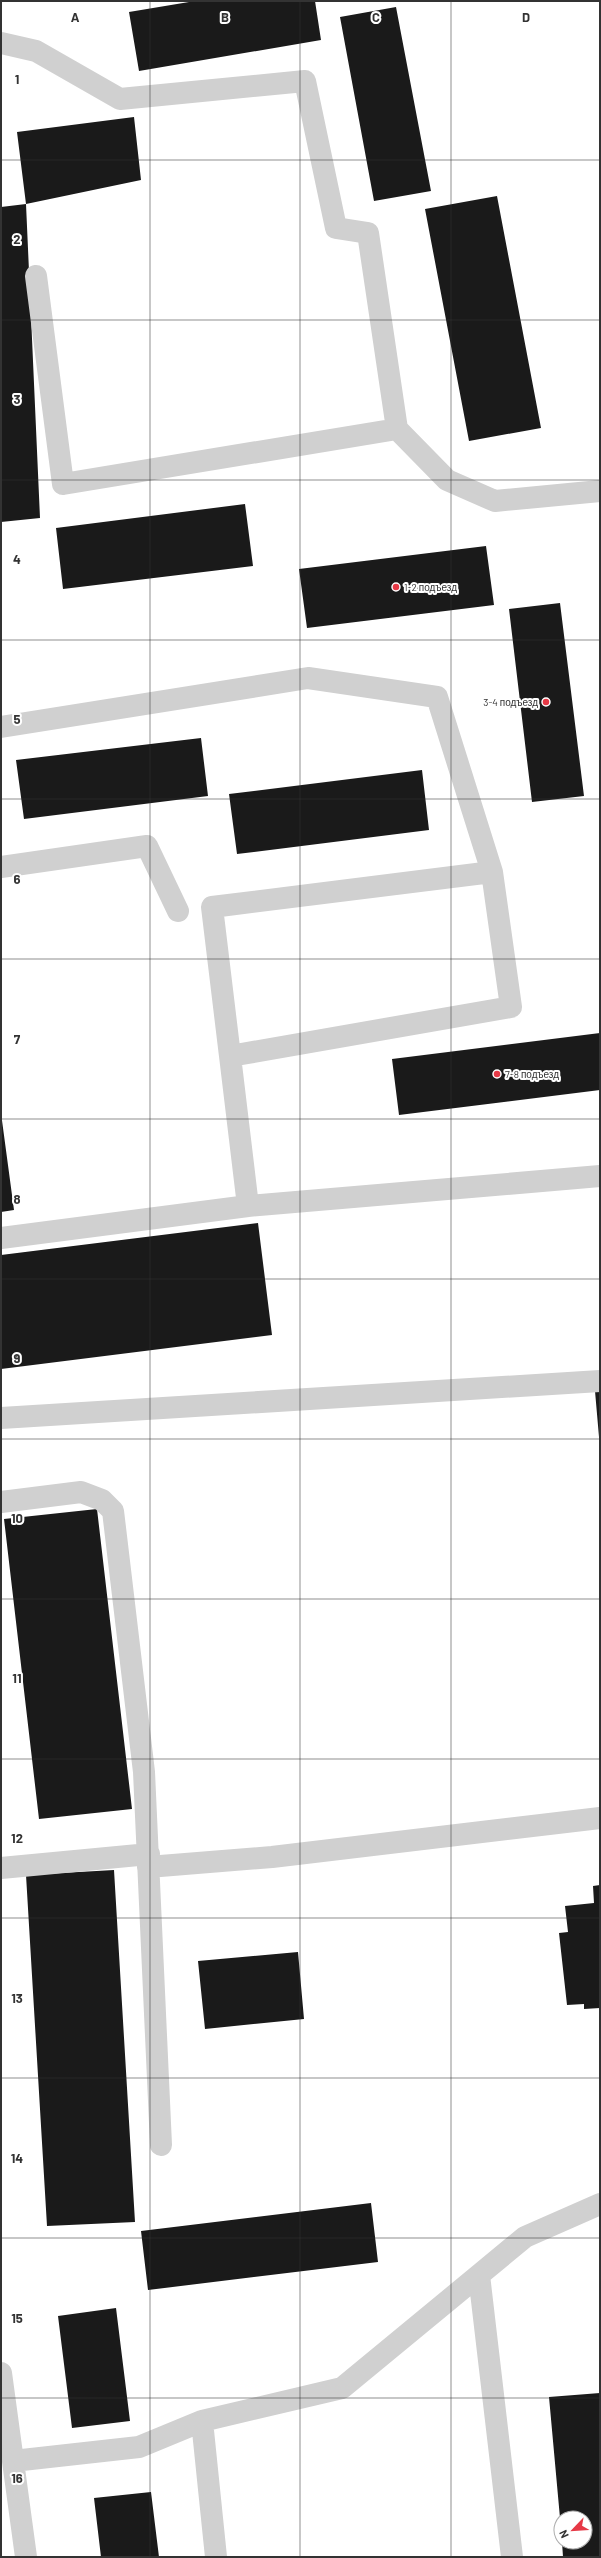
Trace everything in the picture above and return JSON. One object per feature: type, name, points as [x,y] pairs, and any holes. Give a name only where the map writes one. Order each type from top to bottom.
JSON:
[{"type":"street","points":[[1,43],[36,51],[120,99],[304,81],[336,228],[368,233],[397,429],[447,480],[495,502],[600,491]]},
{"type":"street","points":[[36,276],[63,484],[397,429]]},
{"type":"street","points":[[1,727],[308,678],[437,697],[492,872],[511,1007],[230,1056]]},
{"type":"street","points":[[1,867],[147,846],[178,911]]},
{"type":"street","points":[[248,1206],[212,907],[492,872]]},
{"type":"street","points":[[1,1238],[248,1206],[600,1176]]},
{"type":"street","points":[[1,1418],[600,1381]]},
{"type":"street","points":[[1,1502],[81,1492],[102,1500],[113,1511],[144,1772],[161,2146]]},
{"type":"street","points":[[1,1868],[272,1857],[600,1818]]},
{"type":"street","points":[[13,2461],[139,2447],[202,2421],[342,2388],[525,2237],[600,2204]]},
{"type":"street","points":[[479,2275],[512,2557]]},
{"type":"street","points":[[1,2373],[26,2557]]},
{"type":"street","points":[[202,2421],[216,2557]]},
{"type":"building","points":[[195,1],[315,1],[321,40],[139,71],[129,12]]},
{"type":"building","points":[[396,7],[431,191],[374,201],[340,17]]},
{"type":"building","points":[[134,117],[141,180],[26,204],[17,132]]},
{"type":"building","points":[[497,196],[541,428],[469,441],[425,209]]},
{"type":"building","points":[[26,204],[40,518],[1,522],[1,207]]},
{"type":"building","points":[[245,504],[253,566],[63,589],[56,528]]},
{"type":"building","name":"1-2 подъезд","points":[[486,546],[494,605],[307,628],[299,569]]},
{"type":"building","name":"3-4 подъезд","points":[[560,603],[584,796],[532,802],[509,609]]},
{"type":"building","points":[[201,738],[208,796],[24,819],[16,760]]},
{"type":"building","points":[[422,770],[429,830],[237,854],[229,794]]},
{"type":"building","name":"7-8 подъезд","points":[[600,1033],[600,1090],[399,1115],[392,1059]]},
{"type":"building","points":[[1,1113],[14,1210],[1,1212]]},
{"type":"building","points":[[258,1223],[272,1335],[1,1369],[1,1255]]},
{"type":"building","points":[[595,1391],[600,1391],[600,1437],[599,1437]]},
{"type":"building","points":[[97,1509],[132,1809],[39,1819],[4,1519]]},
{"type":"building","points":[[114,1870],[135,2222],[47,2226],[26,1875]]},
{"type":"building","points":[[600,1885],[600,2008],[584,2009],[584,2004],[567,2005],[559,1933],[568,1932],[565,1906],[594,1903],[593,1886]]},
{"type":"building","points":[[298,1952],[304,2019],[205,2029],[198,1961]]},
{"type":"building","points":[[371,2203],[378,2262],[148,2290],[141,2231]]},
{"type":"building","points":[[116,2308],[130,2421],[72,2428],[58,2316]]},
{"type":"building","points":[[600,2393],[600,2557],[563,2557],[563,2550],[593,2550],[593,2510],[559,2510],[549,2397]]},
{"type":"building","points":[[151,2492],[159,2557],[101,2557],[94,2498]]},
{"type":"place","name":"1-2 подъезд","points":[[396,587]]},
{"type":"place","name":"3-4 подъезд","points":[[546,702]]},
{"type":"place","name":"7-8 подъезд","points":[[497,1074]]}]
